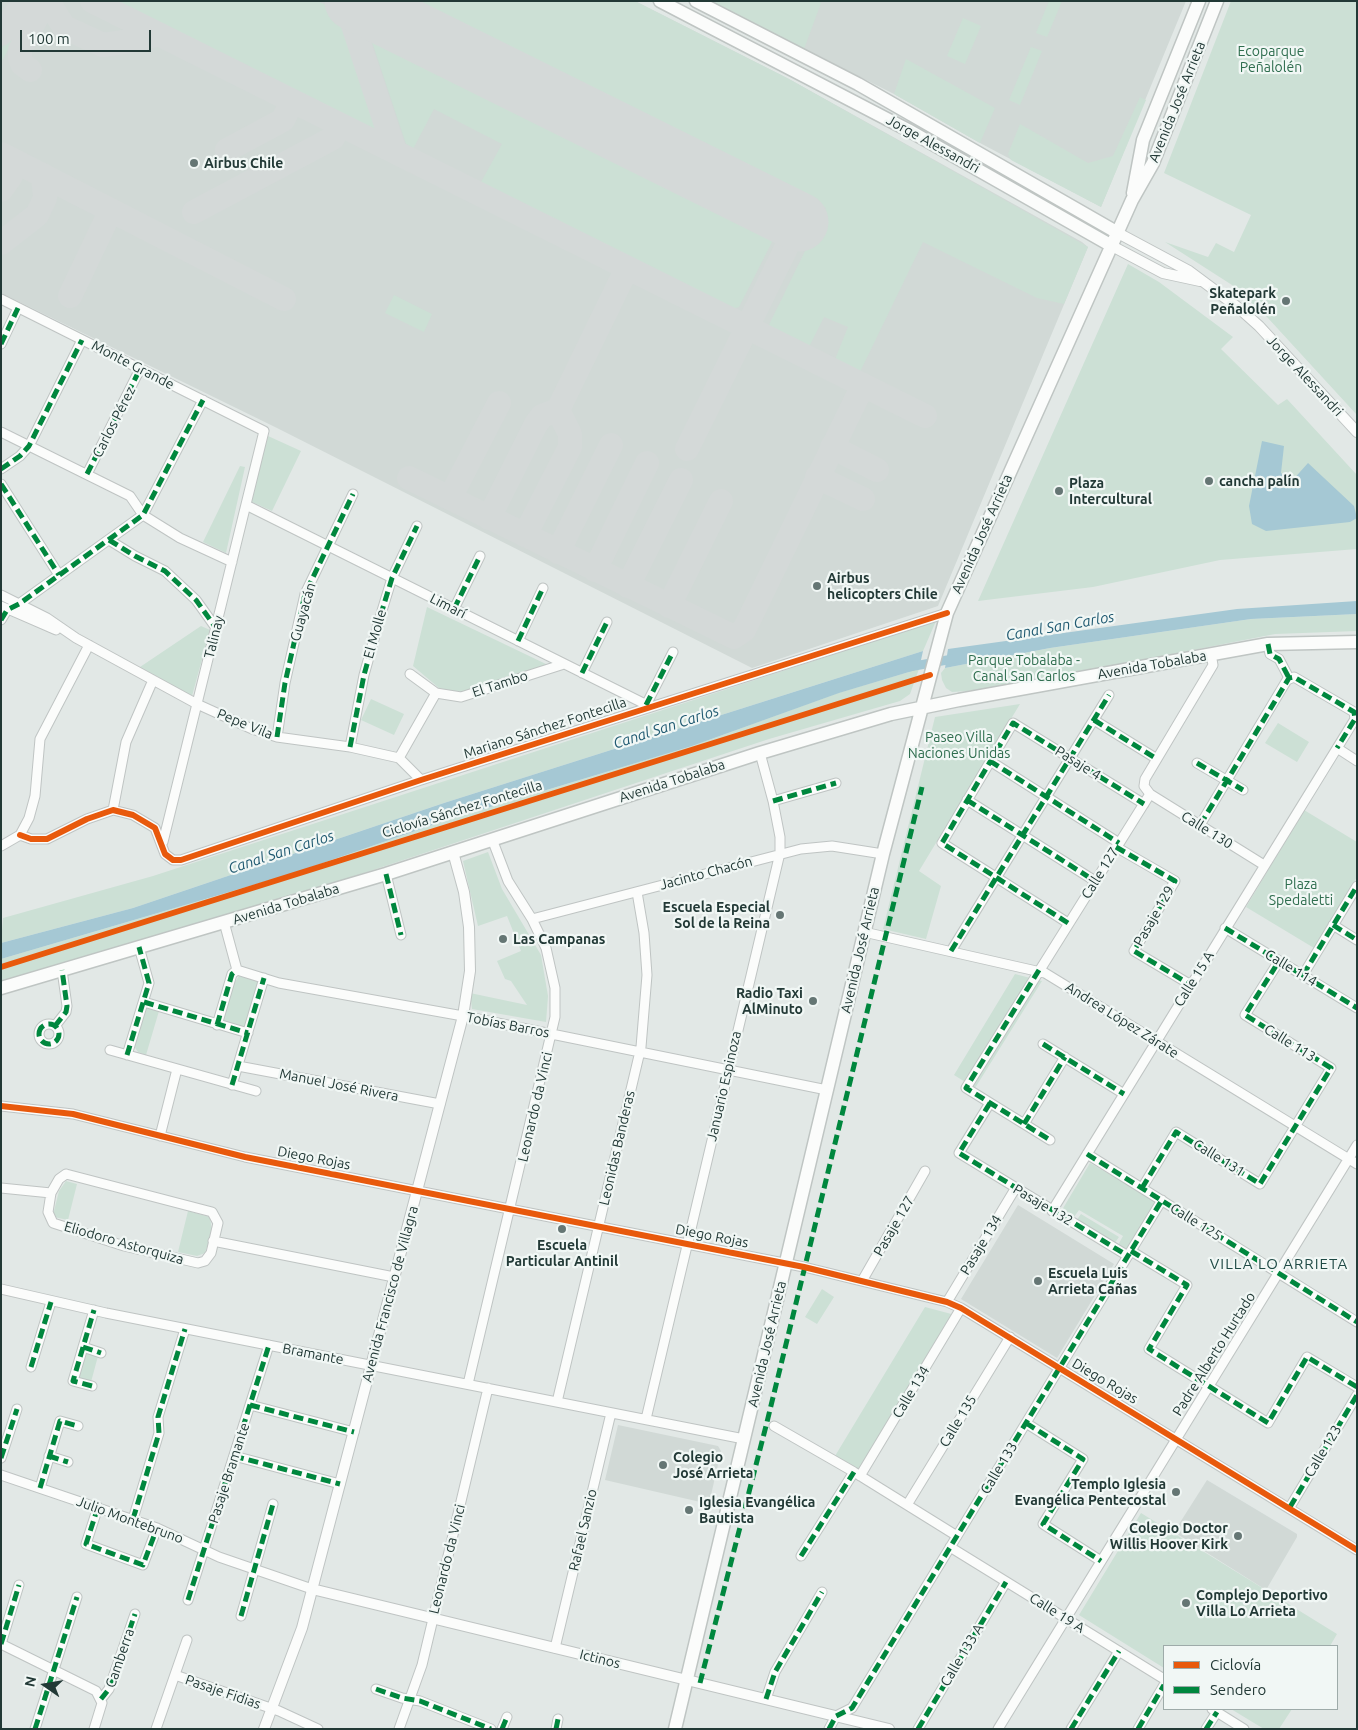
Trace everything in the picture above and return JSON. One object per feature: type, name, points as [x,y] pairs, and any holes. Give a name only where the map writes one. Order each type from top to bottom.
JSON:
[{"type":"main road","name":"Jorge Alessandri","points":[[660,1],[908,130],[1112,246]]},
{"type":"main road","name":"Jorge Alessandri","points":[[696,1],[844,76],[1118,232]]},
{"type":"main road","name":"Avenida José Arrieta","points":[[1132,200],[1140,148],[1199,1]]},
{"type":"main road","name":"Avenida José Arrieta","points":[[675,1729],[864,932],[938,641],[947,613],[1132,200],[1153,163],[1217,1]]},
{"type":"main road","points":[[1188,29],[1212,16]]},
{"type":"main road","points":[[1175,62],[1186,83]]},
{"type":"main road","name":"Avenida Tobalaba","points":[[1,988],[386,874],[760,753],[921,707],[1268,644],[1357,642]]},
{"type":"street","name":"Jorge Alessandri","points":[[1118,232],[1172,260],[1206,282],[1259,326],[1357,432]]},
{"type":"street","name":"Jorge Alessandri","points":[[1112,246],[1163,273],[1206,282]]},
{"type":"street","name":"Monte Grande","points":[[1,300],[264,431]]},
{"type":"street","points":[[1,344],[18,308]]},
{"type":"street","points":[[1,469],[20,456],[29,446],[82,340]]},
{"type":"street","name":"Carlos Pérez","points":[[87,474],[140,369]]},
{"type":"street","points":[[1,620],[4,608],[19,604],[143,515],[203,400]]},
{"type":"street","name":"Talinay","points":[[163,842],[264,431]]},
{"type":"street","points":[[1,432],[130,496],[143,515],[180,538],[232,562]]},
{"type":"street","points":[[1,484],[59,575]]},
{"type":"street","name":"Guayacán","points":[[278,737],[284,689],[303,603],[311,579],[354,494]]},
{"type":"street","name":"Limarí","points":[[246,505],[648,706]]},
{"type":"street","name":"El Molle","points":[[350,747],[366,666],[392,578],[417,526]]},
{"type":"street","points":[[109,540],[165,571],[196,600],[216,628]]},
{"type":"street","points":[[454,609],[480,556]]},
{"type":"street","points":[[518,641],[544,588]]},
{"type":"street","name":"Pepe Vila","points":[[1,595],[47,618],[76,638]]},
{"type":"street","name":"Pepe Vila","points":[[4,608],[76,638],[197,704],[252,729],[278,737],[350,747],[399,758]]},
{"type":"street","name":"Mariano Sánchez Fontecilla","points":[[163,842],[167,856],[173,860],[181,860],[648,706],[947,613]]},
{"type":"street","points":[[582,673],[607,622]]},
{"type":"street","points":[[1200,825],[1289,678],[1279,658],[1270,654],[1268,644]]},
{"type":"street","points":[[1,846],[20,835],[29,818],[35,796],[40,739],[89,645]]},
{"type":"street","points":[[648,706],[673,652]]},
{"type":"street","points":[[1150,794],[1144,786],[1145,779],[1213,665],[1211,654]]},
{"type":"street","name":"El Tambo","points":[[410,674],[436,693],[460,697],[564,664]]},
{"type":"street","name":"Calle 15 A","points":[[1052,1211],[1355,719],[1354,712],[1294,677],[1289,678]]},
{"type":"street","points":[[113,810],[126,742],[153,680]]},
{"type":"street","points":[[421,780],[399,758],[436,693]]},
{"type":"street","points":[[951,951],[1109,695]]},
{"type":"street","points":[[1094,720],[1157,760]]},
{"type":"street","name":"Pasaje 4","points":[[990,761],[1013,722],[1144,804]]},
{"type":"street","points":[[1337,748],[1357,760]]},
{"type":"street","name":"Januario Espinoza","points":[[646,1420],[686,1244],[780,853],[780,837],[774,801],[760,753]]},
{"type":"street","points":[[990,761],[942,843],[1068,923]]},
{"type":"street","name":"Pasaje 129","points":[[990,761],[1175,881],[1134,951],[1191,985]]},
{"type":"street","points":[[1197,762],[1243,790]]},
{"type":"street","points":[[774,801],[836,783]]},
{"type":"street","name":"Calle 130","points":[[1150,794],[1264,865]]},
{"type":"street","name":"Calle 127","points":[[990,1103],[966,1088],[1150,794]]},
{"type":"street","points":[[967,800],[1095,881]]},
{"type":"street","points":[[20,835],[31,839],[47,838],[87,819],[113,810],[133,815],[155,828],[163,842]]},
{"type":"street","name":"Leonardo da Vinci","points":[[468,1384],[552,1034],[555,1002],[552,973],[546,948],[532,919],[508,881],[492,839]]},
{"type":"street","name":"Jacinto Chacón","points":[[532,919],[780,853],[821,846],[843,847],[883,854]]},
{"type":"street","name":"Avenida Francisco de Villagra","points":[[264,1729],[297,1644],[463,1016],[470,971],[469,936],[464,892],[453,852]]},
{"type":"street","points":[[386,874],[400,935]]},
{"type":"street","points":[[1303,975],[1357,886]]},
{"type":"street","name":"Leonidas Banderas","points":[[557,1402],[640,1052],[647,975],[644,933],[637,892]]},
{"type":"street","points":[[217,1024],[232,974],[237,970],[224,922]]},
{"type":"street","points":[[1333,925],[1357,940]]},
{"type":"street","name":"Calle 114","points":[[1225,928],[1357,1008]]},
{"type":"street","name":"Andrea López Zárate","points":[[864,932],[1039,970],[1357,1164]]},
{"type":"street","points":[[127,1055],[149,983],[139,948]]},
{"type":"street","name":"Calle 113","points":[[1279,961],[1245,1015],[1331,1068],[1295,1126]]},
{"type":"street","points":[[55,1026],[66,1012],[67,1006],[62,970]]},
{"type":"street","name":"Tobías Barros","points":[[237,970],[304,989],[463,1016],[827,1090]]},
{"type":"street","points":[[232,1086],[264,978]]},
{"type":"street","points":[[144,1002],[248,1034]]},
{"type":"street","points":[[1043,1044],[1124,1094]]},
{"type":"street","points":[[110,1050],[232,1086],[256,1090]]},
{"type":"street","points":[[1024,1124],[1065,1057]]},
{"type":"street","name":"Manuel José Rivera","points":[[238,1066],[440,1104]]},
{"type":"street","points":[[160,1136],[177,1070]]},
{"type":"street","points":[[990,1103],[1050,1140]]},
{"type":"street","name":"Pasaje 132","points":[[990,1103],[959,1153],[1052,1211],[1187,1285],[1148,1350],[1208,1387]]},
{"type":"street","name":"Diego Rojas","points":[[1,1106],[73,1114],[245,1157],[786,1263],[947,1302],[962,1308],[1010,1337],[1059,1369],[1290,1507],[1357,1550]]},
{"type":"street","name":"Calle 131","points":[[1142,1188],[1176,1132],[1260,1184],[1295,1126]]},
{"type":"street","name":"Padre Alberto Hurtado","points":[[998,1729],[1357,1145]]},
{"type":"street","name":"Calle 125","points":[[1087,1154],[1357,1322]]},
{"type":"street","name":"Pasaje 127","points":[[862,1280],[925,1172]]},
{"type":"street","name":"Eliodoro Astorquiza","points":[[66,1174],[212,1212],[218,1224],[213,1241],[211,1253],[205,1261],[198,1263],[124,1246],[53,1223],[48,1212],[51,1193],[59,1179],[66,1174]]},
{"type":"street","points":[[1,1188],[51,1193]]},
{"type":"street","name":"Pasaje 134","points":[[947,1302],[1015,1189]]},
{"type":"street","name":"Calle 133","points":[[828,1729],[836,1716],[852,1708],[1162,1200]]},
{"type":"street","points":[[213,1241],[394,1277]]},
{"type":"street","name":"Bramante","points":[[1,1289],[52,1302],[744,1439]]},
{"type":"street","points":[[30,1367],[52,1302]]},
{"type":"street","name":"Calle 134","points":[[801,1556],[857,1474],[962,1308]]},
{"type":"street","points":[[92,1386],[73,1381],[94,1310]]},
{"type":"street","points":[[133,1519],[159,1433],[158,1416],[185,1328]]},
{"type":"street","name":"Calle 135","points":[[907,1505],[1010,1337]]},
{"type":"street","name":"Pasaje Bramante","points":[[188,1600],[269,1345]]},
{"type":"street","points":[[83,1348],[101,1353]]},
{"type":"street","points":[[1208,1387],[1268,1423],[1308,1356],[1357,1387]]},
{"type":"street","name":"Leonardo da Vinci","points":[[399,1729],[411,1700],[488,1388]]},
{"type":"street","name":"Calle 123","points":[[1290,1507],[1357,1395]]},
{"type":"street","points":[[250,1405],[354,1432]]},
{"type":"street","points":[[1,1458],[17,1409]]},
{"type":"street","name":"Rafael Sanzio","points":[[555,1648],[611,1412]]},
{"type":"street","points":[[40,1488],[60,1421],[78,1426]]},
{"type":"street","points":[[1026,1423],[1083,1459],[1043,1524],[1101,1560]]},
{"type":"street","points":[[774,1426],[857,1474],[957,1536]]},
{"type":"street","points":[[49,1456],[68,1462]]},
{"type":"street","points":[[234,1456],[340,1484]]},
{"type":"street","name":"Julio Montebruno","points":[[1,1475],[133,1519],[228,1560],[312,1589]]},
{"type":"street","points":[[241,1616],[273,1504]]},
{"type":"street","points":[[98,1507],[86,1544],[143,1565],[157,1528]]},
{"type":"street","name":"Calle 19 A","points":[[950,1547],[1163,1678]]},
{"type":"street","name":"Calle 133 A","points":[[918,1729],[1006,1582]]},
{"type":"street","points":[[1,1644],[19,1585]]},
{"type":"street","name":"Ictinos","points":[[312,1589],[889,1729]]},
{"type":"street","points":[[766,1699],[774,1672],[822,1592]]},
{"type":"street","points":[[35,1729],[77,1597]]},
{"type":"street","name":"Camberra","points":[[102,1699],[108,1693],[135,1614]]},
{"type":"street","points":[[156,1729],[187,1640]]},
{"type":"street","name":"Camberra","points":[[1,1644],[96,1691],[102,1699],[102,1706],[94,1729]]},
{"type":"street","points":[[1071,1729],[1119,1651]]},
{"type":"street","name":"Pasaje Fidias","points":[[175,1675],[272,1708],[318,1729]]},
{"type":"street","points":[[1138,1729],[1163,1688]]},
{"type":"street","points":[[376,1689],[420,1701],[491,1729]]},
{"type":"street","points":[[1206,1729],[1214,1710],[1244,1729]]},
{"type":"street","points":[[502,1729],[506,1717]]},
{"type":"street","points":[[556,1729],[558,1719]]},
{"type":"shaded area","points":[[1,1],[635,1],[789,79],[1082,242],[1088,247],[938,606],[752,668],[277,428],[1,293]]},
{"type":"shaded area","points":[[709,1],[1186,1],[1101,207],[980,143],[894,94]]},
{"type":"shaded area","name":"Escuela Luis Arrieta Cañas","points":[[1018,1205],[1114,1264],[1057,1358],[961,1299]]},
{"type":"shaded area","name":"Colegio José Arrieta","points":[[618,1425],[718,1446],[721,1451],[709,1504],[605,1480]]},
{"type":"shaded area","name":"Colegio Doctor Willis Hoover Kirk","points":[[1207,1480],[1297,1534],[1266,1590],[1174,1532]]},
{"type":"green space","points":[[110,1],[317,1],[332,8],[349,29],[382,124],[381,129],[376,133]]},
{"type":"green space","points":[[409,1],[635,1],[789,79],[1088,247],[1064,304],[1037,298],[923,242],[859,374],[834,362],[848,327],[824,317],[809,347],[767,329],[826,208]]},
{"type":"green space","points":[[817,1],[821,3],[804,49],[710,2]]},
{"type":"green space","points":[[1049,1],[1062,1],[1047,37],[1036,33]]},
{"type":"green space","name":"Ecoparque Peñalolén","points":[[1231,1],[1357,1],[1357,415],[1267,317],[1232,285],[1165,242],[1208,257],[1216,243],[1234,252],[1251,215],[1164,173]]},
{"type":"green space","points":[[27,14],[1,63],[1,50],[16,21]]},
{"type":"green space","points":[[963,18],[981,26],[965,64],[947,56]]},
{"type":"green space","points":[[374,29],[772,227],[775,236],[739,307],[732,309],[480,184],[502,144],[434,109],[413,149],[406,144],[370,36]]},
{"type":"green space","points":[[1031,47],[1042,51],[1020,105],[1009,100]]},
{"type":"green space","points":[[906,59],[995,108],[980,143],[894,94]]},
{"type":"green space","points":[[1140,97],[1146,100],[1101,207],[1011,160],[1008,154],[1020,124],[1088,163],[1113,156]]},
{"type":"green space","points":[[1128,264],[1159,282],[1233,337],[1221,349],[1278,405],[1287,399],[1357,475],[1357,549],[1220,560],[1093,587],[978,601]]},
{"type":"green space","points":[[394,295],[432,314],[424,332],[385,313]]},
{"type":"green space","points":[[268,436],[301,451],[272,511],[250,501]]},
{"type":"green space","points":[[240,466],[245,467],[226,553],[203,542]]},
{"type":"green space","points":[[427,607],[548,665],[460,692],[439,688],[413,666]]},
{"type":"green space","name":"Parque Tobalaba - Canal San Carlos","points":[[1357,614],[1357,631],[1275,634],[1024,683],[967,691],[952,692],[946,688],[942,680],[941,673],[945,668],[1050,648],[1251,619]]},
{"type":"green space","points":[[936,621],[923,651],[444,803],[133,908],[1,943],[3,918],[153,876]]},
{"type":"green space","points":[[201,626],[210,630],[192,696],[140,667]]},
{"type":"green space","points":[[919,669],[910,694],[900,701],[769,739],[225,919],[1,982],[1,959],[294,873],[444,821],[692,746],[838,693]]},
{"type":"green space","points":[[371,699],[404,714],[394,735],[361,720]]},
{"type":"green space","name":"Paseo Villa Naciones Unidas","points":[[1020,704],[919,871],[941,886],[926,939],[883,929],[935,717]]},
{"type":"green space","points":[[1278,723],[1309,742],[1297,762],[1265,743]]},
{"type":"green space","name":"Plaza Spedaletti","points":[[1304,810],[1357,842],[1357,877],[1314,948],[1246,907]]},
{"type":"green space","points":[[488,852],[502,889],[541,955],[548,996],[546,1022],[472,1009],[470,993],[527,1005],[511,981],[505,979],[497,961],[521,951],[507,916],[478,926],[463,861]]},
{"type":"green space","points":[[1015,974],[1042,981],[975,1088],[954,1075]]},
{"type":"green space","points":[[239,976],[261,982],[245,1030],[222,1024],[230,989]]},
{"type":"green space","points":[[145,1008],[159,1011],[146,1055],[138,1052],[133,1045]]},
{"type":"green space","points":[[1090,1163],[1157,1202],[1128,1251],[1118,1245],[1123,1236],[1079,1210],[1074,1217],[1062,1210]]},
{"type":"green space","points":[[66,1181],[77,1184],[68,1220],[54,1217],[59,1191]]},
{"type":"green space","points":[[188,1211],[210,1217],[212,1231],[205,1253],[197,1256],[178,1252]]},
{"type":"green space","points":[[1081,1214],[1119,1237],[1114,1244],[1076,1221]]},
{"type":"green space","points":[[822,1289],[834,1297],[817,1324],[805,1317]]},
{"type":"green space","points":[[925,1307],[955,1315],[860,1472],[835,1456]]},
{"type":"green space","points":[[84,1352],[98,1356],[91,1382],[77,1378]]},
{"type":"green space","name":"Complejo Deportivo Villa Lo Arrieta","points":[[1141,1513],[1337,1634],[1331,1645],[1163,1645],[1163,1667],[1079,1615]]},
{"type":"green space","points":[[1233,1710],[1291,1710],[1279,1729],[1264,1729]]},
{"type":"water","points":[[1262,441],[1284,446],[1281,473],[1291,482],[1308,463],[1354,506],[1357,518],[1350,522],[1266,531],[1252,524],[1249,506]]},
{"type":"water","points":[[1357,601],[1357,614],[1251,619],[1050,648],[945,668],[948,649],[1237,609]]},
{"type":"water","points":[[923,651],[919,669],[839,693],[692,746],[444,821],[294,873],[1,959],[1,943],[133,908],[444,803]]},
{"type":"waterway","name":"Canal San Carlos","points":[[909,667],[958,658]]},
{"type":"taxiway","points":[[1,34],[25,1]]},
{"type":"taxiway","points":[[30,70],[22,64],[20,50],[41,9],[40,1]]},
{"type":"taxiway","points":[[48,1],[64,27],[103,45],[138,40],[157,34]]},
{"type":"taxiway","points":[[92,1],[925,416]]},
{"type":"taxiway","points":[[345,1],[395,152]]},
{"type":"taxiway","points":[[227,150],[283,120],[292,101]]},
{"type":"taxiway","points":[[194,212],[333,138],[339,124]]},
{"type":"taxiway","points":[[1,154],[284,299]]},
{"type":"taxiway","points":[[1,190],[11,176],[15,161]]},
{"type":"taxiway","points":[[1,243],[37,215],[45,198],[43,175]]},
{"type":"taxiway","points":[[70,296],[111,210]]},
{"type":"taxiway","points":[[687,449],[799,222]]},
{"type":"taxiway","points":[[489,518],[536,424],[542,416],[558,410],[627,268]]},
{"type":"taxiway","points":[[409,478],[734,637],[744,630],[863,385]]},
{"type":"taxiway","points":[[450,498],[499,403]]},
{"type":"taxiway","points":[[525,535],[570,447],[570,434],[558,410]]},
{"type":"taxiway","points":[[558,552],[611,445]]},
{"type":"taxiway","points":[[832,447],[877,470]]},
{"type":"taxiway","points":[[595,570],[647,463]]},
{"type":"taxiway","points":[[817,477],[863,499]]},
{"type":"taxiway","points":[[628,586],[681,480]]},
{"type":"taxiway","points":[[669,606],[721,501]]},
{"type":"runway","points":[[354,1],[799,222]]},
{"type":"marked path","points":[[1,344],[18,308]]},
{"type":"marked path","points":[[1,469],[20,456],[29,446],[82,340]]},
{"type":"marked path","points":[[87,474],[140,369]]},
{"type":"marked path","points":[[1,620],[7,610],[19,604],[143,515],[203,400]]},
{"type":"marked path","points":[[1,484],[59,575]]},
{"type":"marked path","points":[[277,737],[285,683],[305,594],[353,494]]},
{"type":"marked path","points":[[350,747],[364,675],[381,614],[392,578],[417,526]]},
{"type":"marked path","points":[[109,540],[165,571],[196,600],[216,628]]},
{"type":"marked path","points":[[454,609],[480,556]]},
{"type":"marked path","points":[[518,641],[543,588]]},
{"type":"marked path","points":[[582,673],[607,622]]},
{"type":"marked path","points":[[1268,644],[1270,654],[1279,659],[1289,678]]},
{"type":"marked path","points":[[646,705],[673,652]]},
{"type":"marked path","points":[[1200,825],[1289,678],[1294,677],[1354,712],[1355,719],[1337,748]]},
{"type":"marked path","points":[[951,951],[1109,695]]},
{"type":"marked path","points":[[1094,720],[1157,759]]},
{"type":"marked path","points":[[1068,923],[942,843],[1013,723],[1144,804]]},
{"type":"marked path","points":[[990,761],[1119,843]]},
{"type":"marked path","points":[[1197,763],[1243,790]]},
{"type":"marked path","points":[[773,801],[836,783]]},
{"type":"marked path","points":[[700,1683],[767,1422],[922,787]]},
{"type":"marked path","points":[[967,800],[1095,881]]},
{"type":"marked path","points":[[1116,847],[1175,881],[1134,951],[1191,985]]},
{"type":"marked path","points":[[386,874],[401,935]]},
{"type":"marked path","points":[[1303,975],[1357,886]]},
{"type":"marked path","points":[[1333,925],[1357,940]]},
{"type":"marked path","points":[[1225,928],[1357,1008]]},
{"type":"marked path","points":[[127,1055],[149,983],[139,947]]},
{"type":"marked path","points":[[1142,1188],[1176,1132],[1260,1184],[1331,1068],[1245,1015],[1279,961]]},
{"type":"marked path","points":[[55,1026],[66,1012],[67,1006],[62,970]]},
{"type":"marked path","points":[[217,1025],[232,974],[237,970]]},
{"type":"marked path","points":[[1039,970],[966,1088],[1050,1140]]},
{"type":"marked path","points":[[232,1085],[264,978]]},
{"type":"marked path","points":[[144,1002],[248,1033]]},
{"type":"marked path","points":[[49,1024],[56,1027],[59,1034],[56,1041],[49,1044],[42,1041],[39,1034],[42,1027],[49,1024]]},
{"type":"marked path","points":[[1043,1044],[1124,1094]]},
{"type":"marked path","points":[[1024,1124],[1065,1057]]},
{"type":"marked path","points":[[990,1103],[959,1153],[1128,1256]]},
{"type":"marked path","points":[[1087,1154],[1357,1322]]},
{"type":"marked path","points":[[829,1729],[836,1716],[852,1708],[1162,1200]]},
{"type":"marked path","points":[[1131,1251],[1187,1285],[1149,1349],[1268,1423],[1307,1357],[1357,1387]]},
{"type":"marked path","points":[[31,1367],[51,1302]]},
{"type":"marked path","points":[[92,1386],[73,1381],[94,1310]]},
{"type":"marked path","points":[[133,1519],[159,1433],[158,1417],[185,1329]]},
{"type":"marked path","points":[[188,1600],[269,1345]]},
{"type":"marked path","points":[[83,1347],[101,1353]]},
{"type":"marked path","points":[[1290,1507],[1357,1395]]},
{"type":"marked path","points":[[250,1405],[354,1432]]},
{"type":"marked path","points":[[1,1458],[17,1409]]},
{"type":"marked path","points":[[40,1488],[60,1421],[78,1426]]},
{"type":"marked path","points":[[1026,1423],[1083,1459],[1043,1524],[1101,1561]]},
{"type":"marked path","points":[[49,1456],[68,1462]]},
{"type":"marked path","points":[[234,1456],[340,1484]]},
{"type":"marked path","points":[[801,1556],[854,1472]]},
{"type":"marked path","points":[[241,1616],[273,1504]]},
{"type":"marked path","points":[[98,1507],[86,1544],[143,1565],[157,1528]]},
{"type":"marked path","points":[[918,1729],[1006,1582]]},
{"type":"marked path","points":[[1,1644],[19,1585]]},
{"type":"marked path","points":[[766,1699],[775,1672],[822,1592]]},
{"type":"marked path","points":[[35,1729],[77,1597]]},
{"type":"marked path","points":[[101,1699],[109,1689],[135,1614]]},
{"type":"marked path","points":[[1071,1729],[1119,1651]]},
{"type":"marked path","points":[[1138,1729],[1163,1687]]},
{"type":"marked path","points":[[376,1689],[402,1698],[420,1701],[491,1729]]},
{"type":"marked path","points":[[1206,1729],[1217,1712]]},
{"type":"marked path","points":[[502,1729],[507,1717]]},
{"type":"marked path","points":[[556,1729],[558,1719]]},
{"type":"cycle path","points":[[20,835],[31,839],[47,839],[87,819],[113,810],[133,815],[155,828],[165,854],[173,860],[181,860],[421,780],[947,613]]},
{"type":"cycle path","name":"Ciclovía Sánchez Fontecilla","points":[[1,967],[930,675]]},
{"type":"cycle path","points":[[1,1106],[73,1114],[245,1157],[804,1267],[947,1302],[961,1308],[1357,1550]]},
{"type":"place","name":"Airbus Chile","points":[[194,163]]},
{"type":"place","name":"Skatepark Peñalolén","points":[[1286,301]]},
{"type":"place","name":"cancha palín","points":[[1209,481]]},
{"type":"place","name":"Plaza Intercultural","points":[[1059,491]]},
{"type":"place","name":"Airbus helicopters Chile","points":[[817,586]]},
{"type":"place","name":"Escuela Especial Sol de la Reina","points":[[780,915]]},
{"type":"place","name":"Las Campanas","points":[[503,939]]},
{"type":"place","name":"Radio Taxi AlMinuto","points":[[813,1001]]},
{"type":"place","name":"Escuela Particular Antinil","points":[[562,1229]]},
{"type":"place","name":"Escuela Luis Arrieta Cañas","points":[[1038,1281]]},
{"type":"place","name":"Colegio José Arrieta","points":[[663,1465]]},
{"type":"place","name":"Templo Iglesia Evangélica Pentecostal","points":[[1176,1492]]},
{"type":"place","name":"Iglesia Evangélica Bautista","points":[[689,1510]]},
{"type":"place","name":"Colegio Doctor Willis Hoover Kirk","points":[[1238,1536]]},
{"type":"place","name":"Complejo Deportivo Villa Lo Arrieta","points":[[1186,1603]]},
{"type":"district","name":"VILLA LO ARRIETA","points":[[1279,1264]]}]
